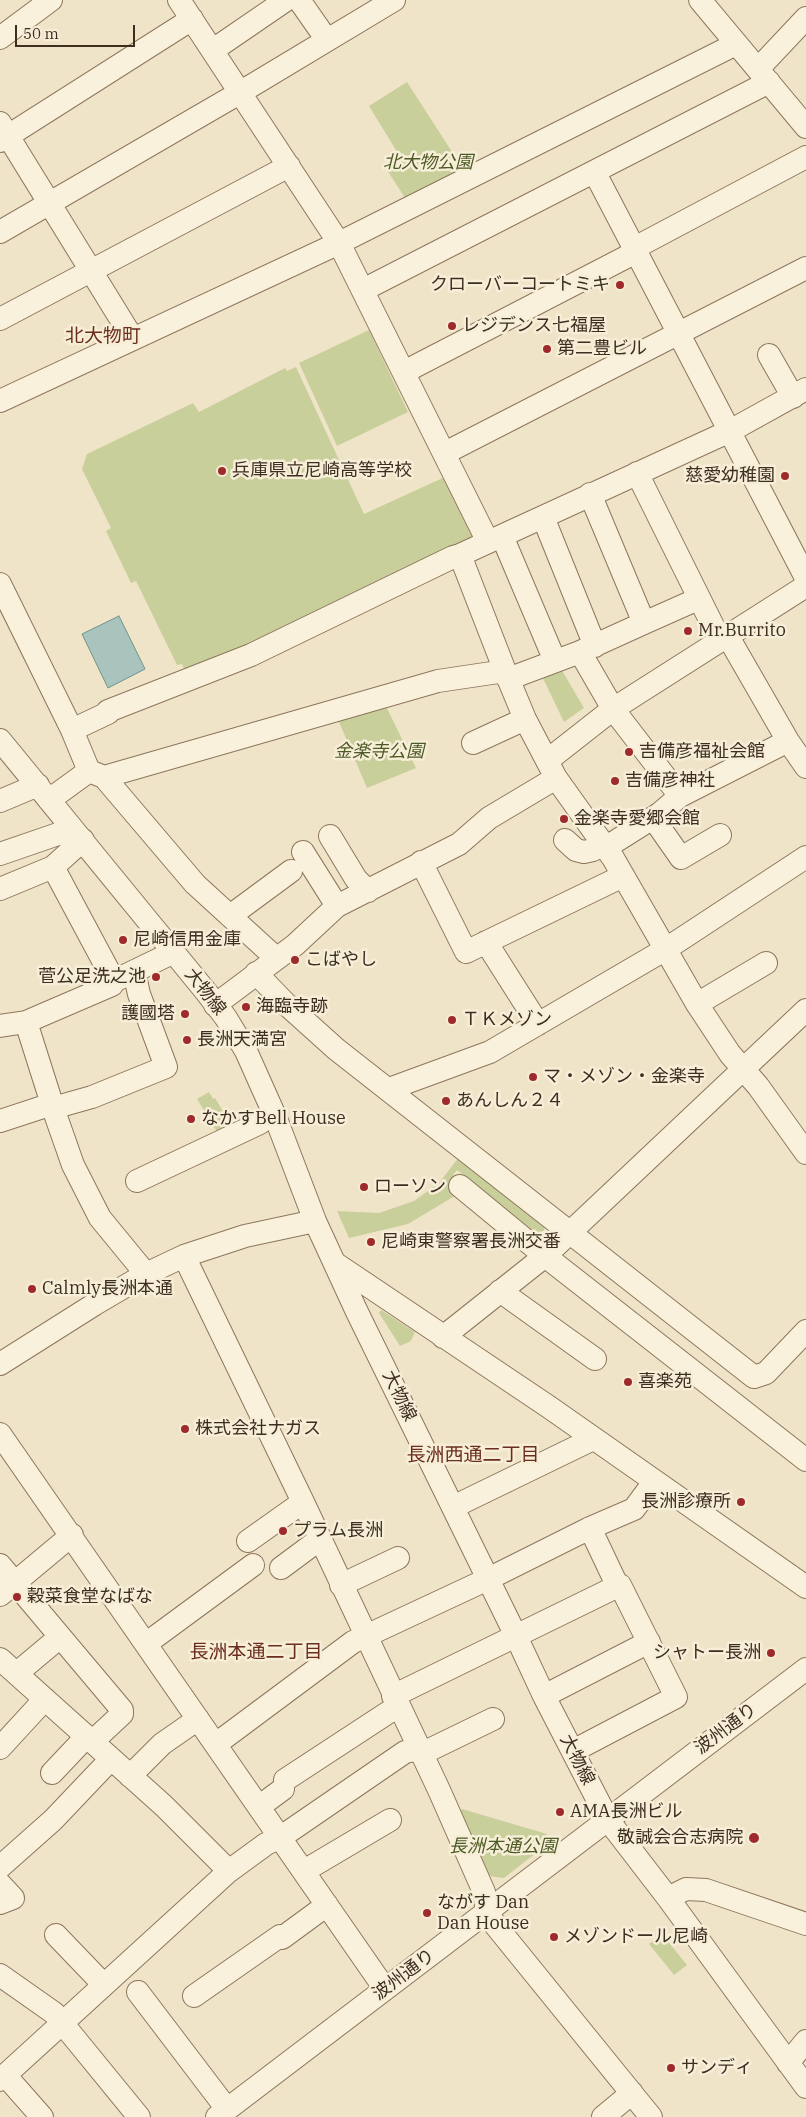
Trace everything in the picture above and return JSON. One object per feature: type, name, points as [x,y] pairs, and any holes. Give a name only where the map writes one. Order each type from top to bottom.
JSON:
[{"type":"street","points":[[0,38],[51,0]]},
{"type":"street","points":[[179,0],[339,243],[445,453],[495,539],[555,661]]},
{"type":"street","points":[[213,50],[286,0]]},
{"type":"street","points":[[298,0],[327,40]]},
{"type":"street","points":[[0,232],[327,40],[370,6],[394,0]]},
{"type":"street","points":[[700,0],[806,127]]},
{"type":"street","points":[[363,290],[596,172],[763,76],[806,18]]},
{"type":"street","points":[[133,339],[50,204],[3,133],[192,19]]},
{"type":"street","points":[[0,401],[339,243],[736,44]]},
{"type":"street","points":[[404,372],[636,252],[642,244],[806,157]]},
{"type":"street","points":[[0,319],[289,166]]},
{"type":"street","points":[[596,172],[806,578]]},
{"type":"street","points":[[445,453],[806,268]]},
{"type":"street","points":[[72,730],[108,713],[108,711],[251,655],[399,582],[730,431],[799,393],[769,356]]},
{"type":"street","points":[[637,473],[698,599],[806,767]]},
{"type":"street","points":[[590,494],[644,623]]},
{"type":"street","points":[[543,516],[587,649],[613,709],[680,796]]},
{"type":"street","points":[[460,555],[525,720],[552,769],[623,876],[698,1004],[743,1071],[799,1129],[806,1153]]},
{"type":"street","points":[[0,584],[72,730],[96,774],[195,884],[276,958]]},
{"type":"street","points":[[215,1005],[295,945],[337,906],[459,844],[552,769],[613,709],[806,586]]},
{"type":"street","points":[[0,801],[44,793],[96,774],[438,681],[506,675],[555,661],[587,649],[698,599]]},
{"type":"street","points":[[473,743],[525,720]]},
{"type":"street","name":"大物線","points":[[0,740],[174,952],[237,1036],[259,1077],[315,1221],[544,1696],[608,1820],[668,1898],[806,2087]]},
{"type":"street","points":[[565,840],[576,850],[584,852],[604,846],[653,818],[680,796],[788,741]]},
{"type":"street","points":[[653,818],[681,858],[715,845]]},
{"type":"street","points":[[0,854],[58,834]]},
{"type":"street","points":[[330,836],[356,879],[368,891]]},
{"type":"street","points":[[0,889],[53,867],[83,840]]},
{"type":"street","points":[[303,852],[337,906]]},
{"type":"street","points":[[389,1089],[490,1052],[666,949],[806,856]]},
{"type":"street","points":[[422,862],[466,952],[623,876]]},
{"type":"street","points":[[0,1121],[121,1087],[166,1067],[139,994],[124,977],[53,867]]},
{"type":"street","points":[[230,916],[290,872]]},
{"type":"street","points":[[486,942],[538,1024]]},
{"type":"street","points":[[0,1026],[26,1022],[112,985],[174,952]]},
{"type":"street","points":[[698,1004],[766,964]]},
{"type":"street","points":[[256,973],[286,1004],[336,1050],[389,1089],[754,1377],[766,1373],[806,1331]]},
{"type":"street","points":[[442,1337],[545,1256],[806,1010]]},
{"type":"street","points":[[26,1022],[52,1106],[73,1165],[100,1218],[146,1274]]},
{"type":"street","points":[[138,1181],[260,1123]]},
{"type":"street","points":[[460,1186],[545,1256],[806,1460]]},
{"type":"street","points":[[0,1364],[146,1274],[184,1256],[245,1236],[315,1221]]},
{"type":"street","points":[[184,1256],[303,1502],[420,1752],[484,1892],[487,1912],[496,1926],[651,2117]]},
{"type":"street","points":[[336,1264],[806,1587]]},
{"type":"street","points":[[500,1291],[595,1359]]},
{"type":"street","points":[[0,1434],[260,1806],[385,1989]]},
{"type":"street","points":[[453,1508],[593,1439]]},
{"type":"street","points":[[216,1744],[353,1642],[590,1528],[634,1509],[654,1482]]},
{"type":"street","points":[[248,1541],[303,1502]]},
{"type":"street","points":[[590,1528],[618,1587]]},
{"type":"street","points":[[8,1589],[72,1535]]},
{"type":"street","points":[[281,1568],[320,1539]]},
{"type":"street","points":[[341,1585],[398,1558]]},
{"type":"street","points":[[0,1565],[8,1589],[60,1637],[122,1710],[122,1714],[89,1739],[52,1773]]},
{"type":"street","points":[[147,1644],[214,1604],[253,1565]]},
{"type":"street","points":[[260,1806],[284,1784],[395,1701],[516,1636],[620,1585],[676,1697],[573,1751]]},
{"type":"street","points":[[60,1637],[8,1666],[175,1817],[229,1871]]},
{"type":"street","points":[[544,1696],[650,1642]]},
{"type":"street","name":"波州通り","points":[[222,2113],[608,1820],[631,1800],[806,1669]]},
{"type":"street","points":[[0,1748],[46,1699]]},
{"type":"street","points":[[39,2116],[3,2078],[229,1871],[266,1844],[280,1837],[405,1752],[420,1752],[492,1718]]},
{"type":"street","points":[[130,1776],[162,1744],[198,1719]]},
{"type":"street","points":[[0,1867],[53,1820],[111,1759]]},
{"type":"street","points":[[304,1871],[390,1820]]},
{"type":"street","points":[[0,1884],[13,1898],[0,1903]]},
{"type":"street","points":[[668,1898],[686,1889],[706,1890],[806,1924]]},
{"type":"street","points":[[194,1996],[280,1936],[282,1938],[327,1905]]},
{"type":"street","points":[[56,1935],[104,1985]]},
{"type":"street","points":[[0,1975],[54,2013],[61,2024],[139,2117]]},
{"type":"street","points":[[138,1992],[222,2113]]},
{"type":"street","points":[[788,2063],[806,2041]]},
{"type":"street","points":[[603,2117],[632,2093]]},
{"type":"green space","name":"北大物公園","points":[[407,82],[465,172],[407,201],[387,170],[402,160],[369,106]]},
{"type":"green space","points":[[369,330],[408,412],[337,446],[299,363]]},
{"type":"green space","points":[[296,367],[364,514],[447,476],[475,533],[473,538],[250,648],[184,669],[182,664],[177,665],[136,581],[131,583],[106,531],[111,528],[82,469],[87,454],[193,403],[199,412],[285,368],[287,371]]},
{"type":"green space","points":[[560,667],[584,708],[564,722],[541,674]]},
{"type":"green space","name":"金楽寺公園","points":[[384,702],[416,768],[367,788],[336,715]]},
{"type":"green space","points":[[209,1092],[213,1099],[215,1098],[234,1129],[220,1137],[197,1099]]},
{"type":"green space","points":[[459,1157],[545,1224],[544,1231],[536,1233],[457,1170],[453,1175],[458,1194],[408,1224],[349,1238],[337,1211],[379,1213],[414,1201],[439,1183]]},
{"type":"green space","points":[[381,1310],[415,1332],[411,1341],[400,1346],[379,1313]]},
{"type":"green space","name":"長洲本通公園","points":[[462,1809],[547,1834],[550,1842],[504,1878],[489,1876],[458,1813]]},
{"type":"green space","points":[[662,1934],[687,1965],[674,1975],[649,1944]]},
{"type":"water","points":[[119,616],[145,669],[108,688],[82,634]]},
{"type":"place","name":"クローバーコートミキ","points":[[620,285]]},
{"type":"place","name":"レジデンス七福屋","points":[[452,326]]},
{"type":"place","name":"第二豊ビル","points":[[547,349]]},
{"type":"place","name":"兵庫県立尼崎高等学校","points":[[222,471]]},
{"type":"place","name":"慈愛幼稚園","points":[[785,476]]},
{"type":"place","name":"Mr.Burrito","points":[[688,631]]},
{"type":"place","name":"吉備彦福祉会館","points":[[629,752]]},
{"type":"place","name":"吉備彦神社","points":[[615,781]]},
{"type":"place","name":"金楽寺愛郷会館","points":[[564,819]]},
{"type":"place","name":"尼崎信用金庫","points":[[123,940]]},
{"type":"place","name":"こばやし","points":[[295,960]]},
{"type":"place","name":"菅公足洗之池","points":[[156,977]]},
{"type":"place","name":"海臨寺跡","points":[[246,1007]]},
{"type":"place","name":"護國塔","points":[[185,1014]]},
{"type":"place","name":"ＴＫメゾン","points":[[452,1020]]},
{"type":"place","name":"長洲天満宮","points":[[187,1040]]},
{"type":"place","name":"マ・メゾン・金楽寺","points":[[533,1077]]},
{"type":"place","name":"あんしん２４","points":[[446,1101]]},
{"type":"place","name":"なかすBell House","points":[[191,1119]]},
{"type":"place","name":"ローソン","points":[[364,1187]]},
{"type":"place","name":"尼崎東警察署長洲交番","points":[[371,1242]]},
{"type":"place","name":"Calmly長洲本通","points":[[32,1289]]},
{"type":"place","name":"喜楽苑","points":[[628,1382]]},
{"type":"place","name":"株式会社ナガス","points":[[185,1429]]},
{"type":"place","name":"長洲診療所","points":[[741,1502]]},
{"type":"place","name":"プラム長洲","points":[[283,1531]]},
{"type":"place","name":"穀菜食堂なばな","points":[[17,1597]]},
{"type":"place","name":"シャトー長洲","points":[[771,1653]]},
{"type":"place","name":"AMA長洲ビル","points":[[560,1812]]},
{"type":"place","name":"敬誠会合志病院","points":[[754,1838]]},
{"type":"place","name":"ながす Dan Dan House","points":[[427,1913]]},
{"type":"place","name":"メゾンドール尼崎","points":[[554,1937]]},
{"type":"place","name":"サンディ","points":[[671,2068]]},
{"type":"district","name":"北大物町","points":[[103,337]]},
{"type":"district","name":"長洲西通二丁目","points":[[473,1456]]},
{"type":"district","name":"長洲本通二丁目","points":[[256,1653]]}]
